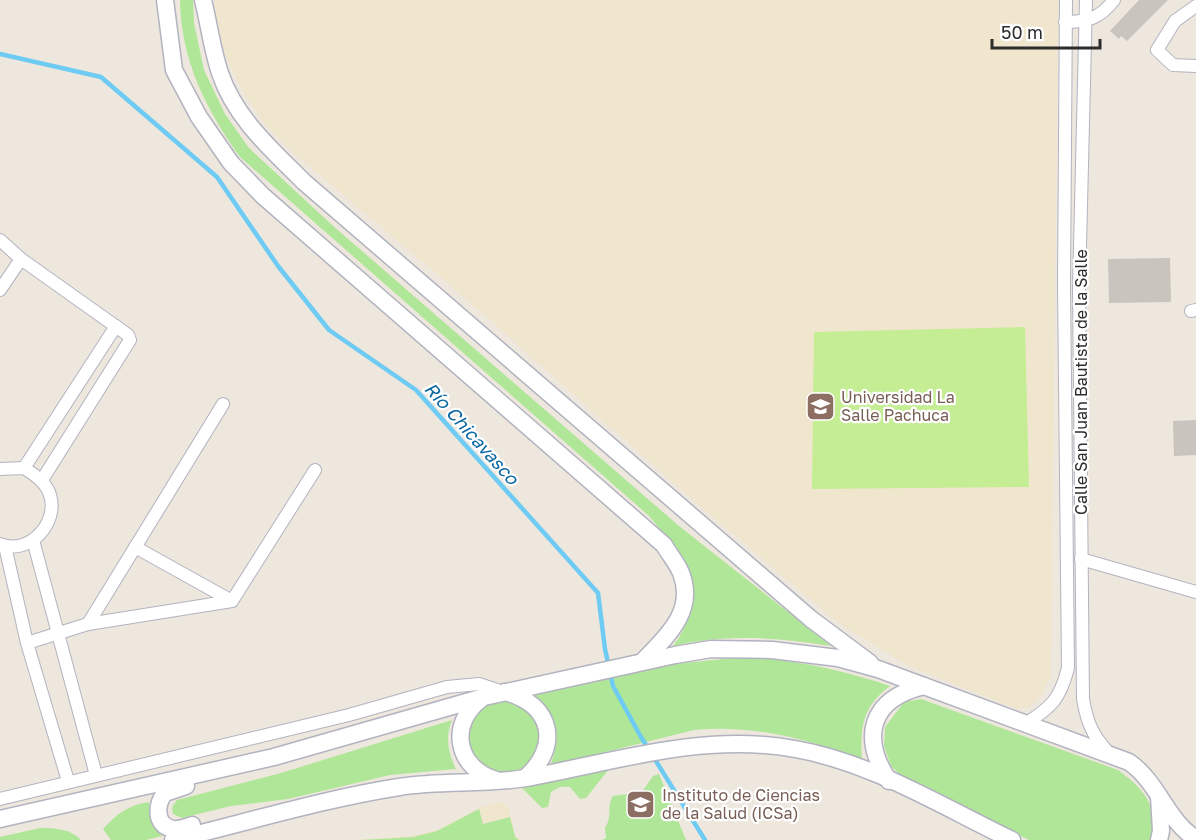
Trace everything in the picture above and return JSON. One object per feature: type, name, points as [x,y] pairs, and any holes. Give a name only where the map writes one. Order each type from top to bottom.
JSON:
[{"type":"main road","points":[[165,0],[174,70],[199,117],[231,163],[263,196],[664,545],[681,573],[685,600],[675,627],[643,661]]},
{"type":"main road","points":[[203,0],[220,73],[236,107],[256,134],[304,182],[811,619],[878,669]]},
{"type":"main road","points":[[0,819],[304,748],[504,692],[643,661],[711,649],[742,648],[838,658],[878,669],[1129,762],[1144,773],[1178,822],[1196,838]]},
{"type":"main road","points":[[889,781],[876,762],[872,746],[877,719],[892,699],[907,690],[924,686]]},
{"type":"main road","points":[[504,692],[533,704],[545,722],[548,742],[546,749],[535,769],[525,778]]},
{"type":"main road","points":[[484,697],[470,708],[464,718],[460,731],[461,743],[464,754],[476,771],[502,782]]},
{"type":"main road","points":[[173,840],[402,787],[433,783],[502,782],[674,748],[727,742],[797,749],[889,781],[1012,840]]},
{"type":"main road","points":[[289,812],[230,816],[175,829],[164,824],[158,808],[165,793],[175,788],[269,766],[304,748]]},
{"type":"main road","points":[[1159,793],[1161,831],[1159,840]]},
{"type":"street","name":"Calle San Juan Bautista de la Salle","points":[[1025,724],[1055,702],[1062,690],[1068,668],[1064,297],[1066,0]]},
{"type":"street","name":"Calle San Juan Bautista de la Salle","points":[[1086,0],[1080,288],[1083,699],[1087,720],[1094,737],[1111,755]]},
{"type":"street","points":[[1065,22],[1086,22],[1104,13],[1114,0]]},
{"type":"street","points":[[1196,6],[1174,21],[1157,50],[1173,65],[1196,66]]},
{"type":"street","points":[[0,240],[21,258],[128,335],[129,344],[42,480]]},
{"type":"street","points":[[0,290],[21,258]]},
{"type":"street","points":[[24,468],[116,326]]},
{"type":"street","points":[[88,624],[223,404]]},
{"type":"street","points":[[0,469],[24,468],[42,480],[50,495],[51,512],[45,528],[33,540],[18,546],[2,545],[27,643],[69,782]]},
{"type":"street","points":[[27,643],[88,624],[231,601],[315,470]]},
{"type":"street","points":[[33,540],[96,775]]},
{"type":"street","points":[[135,547],[231,601]]},
{"type":"street","points":[[1081,559],[1196,592]]},
{"type":"street","points":[[0,799],[299,727],[447,687],[479,684],[504,692]]},
{"type":"street","points":[[299,727],[304,748]]},
{"type":"shaded area","name":"Universidad La Salle Pachuca","points":[[215,0],[1058,0],[1051,675],[1041,696],[1030,707],[1017,709],[909,666],[839,623],[695,502],[458,292],[296,155],[266,126],[243,92],[225,56],[216,18]]},
{"type":"shaded area","points":[[500,802],[508,805],[516,837],[522,840],[355,840],[412,836],[437,830],[481,807]]},
{"type":"green space","points":[[180,0],[193,0],[194,23],[204,70],[225,114],[249,148],[332,225],[679,526],[831,646],[732,638],[673,646],[685,627],[691,609],[693,592],[690,577],[674,546],[648,515],[240,157],[216,121],[190,64],[181,22]]},
{"type":"green space","points":[[1025,327],[1029,487],[812,489],[814,332]]},
{"type":"green space","points":[[744,657],[818,667],[890,686],[868,710],[863,728],[862,761],[823,746],[780,735],[759,731],[715,729],[694,730],[550,766],[557,734],[552,719],[532,693],[673,664]]},
{"type":"green space","points":[[921,699],[1118,770],[1135,784],[1148,800],[1153,818],[1150,840],[1029,840],[907,782],[891,766],[884,746],[885,727],[904,702]]},
{"type":"green space","points":[[504,701],[524,707],[534,717],[540,737],[534,757],[524,767],[504,773],[484,767],[474,757],[468,737],[474,717],[484,707]]},
{"type":"green space","points":[[452,720],[448,745],[456,769],[390,775],[288,799],[231,806],[182,818],[173,814],[172,807],[177,800],[281,773]]},
{"type":"green space","points":[[613,764],[586,798],[580,799],[570,787],[560,787],[551,792],[548,807],[542,808],[518,784]]},
{"type":"green space","name":"Instituto de Ciencias de la Salud (ICSa)","points":[[659,774],[686,840],[602,840],[606,838],[605,828],[613,796],[642,792],[653,776]]},
{"type":"green space","points":[[149,802],[152,825],[162,836],[146,840],[111,840],[103,829],[108,824],[129,808]]},
{"type":"green space","points":[[479,809],[483,824],[510,817],[515,837],[519,840],[360,840],[413,837],[437,831]]},
{"type":"green space","points":[[40,828],[68,831],[81,840],[0,840],[0,837]]},
{"type":"building","points":[[1139,0],[1168,0],[1127,41],[1121,36],[1119,39],[1110,31]]},
{"type":"building","points":[[1170,258],[1171,302],[1109,303],[1108,259]]},
{"type":"building","points":[[1196,420],[1196,455],[1174,456],[1173,421]]},
{"type":"waterway","name":"Río Chicavasco","points":[[0,54],[101,77],[217,177],[278,266],[329,330],[416,390],[598,593],[605,649],[613,686],[641,737],[705,840]]},
{"type":"place","name":"Universidad La Salle Pachuca","points":[[820,406]]},
{"type":"place","name":"Instituto de Ciencias de la Salud (ICSa)","points":[[641,804]]}]
